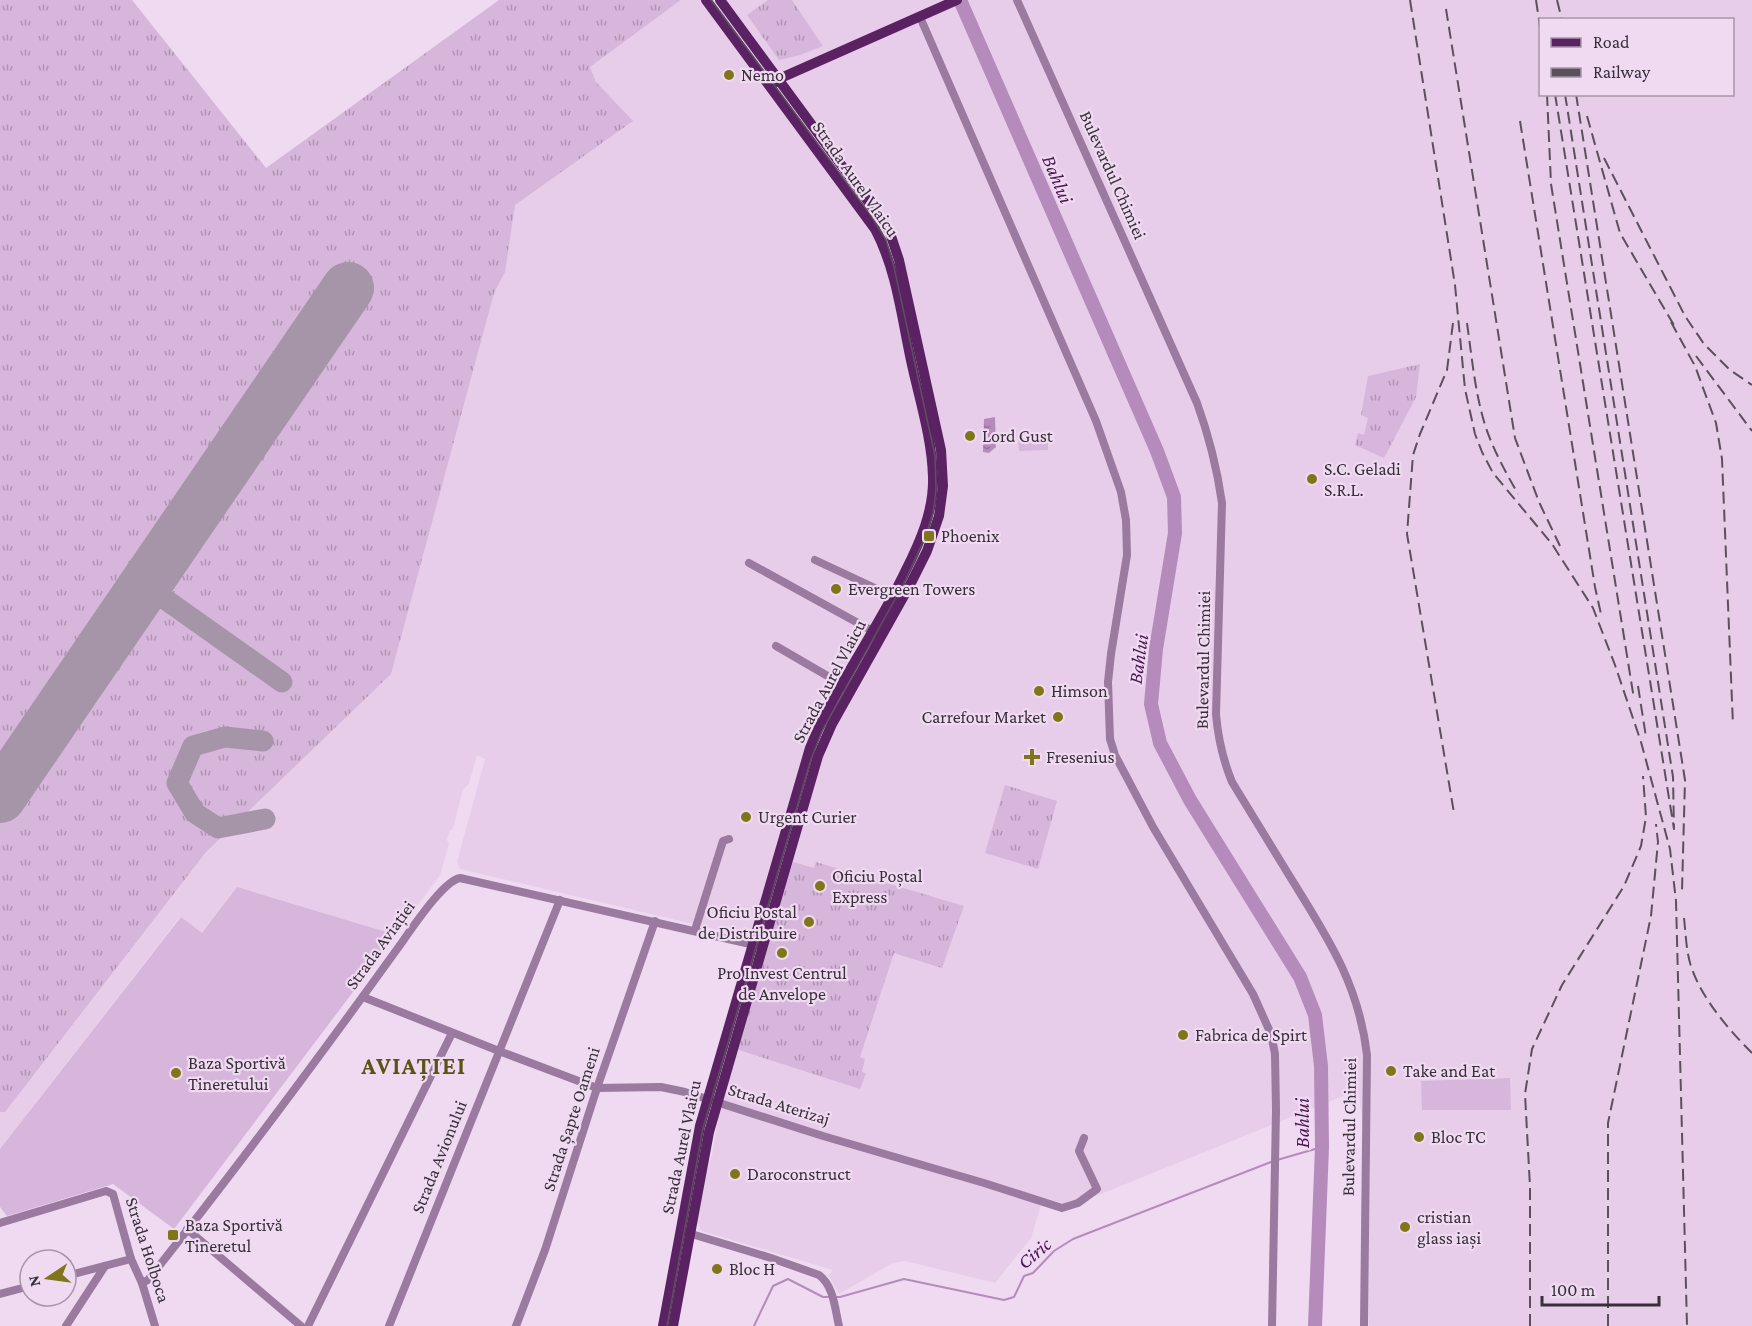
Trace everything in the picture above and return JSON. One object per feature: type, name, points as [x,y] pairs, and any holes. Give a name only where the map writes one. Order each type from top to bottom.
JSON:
[{"type":"main road","name":"Strada Aurel Vlaicu","points":[[706,0],[881,217],[896,245],[941,450],[943,486],[934,534],[910,585],[878,634]]},
{"type":"main road","name":"Strada Aurel Vlaicu","points":[[673,1326],[695,1150],[712,1101],[757,945],[810,748],[820,725],[861,670],[890,602],[923,535],[931,502],[933,477],[929,441],[890,262],[875,229],[774,83],[720,0]]},
{"type":"main road","points":[[774,83],[957,0]]},
{"type":"main road","name":"Strada Aurel Vlaicu","points":[[663,1326],[685,1233]]},
{"type":"street","name":"Bulevardul Chimiei","points":[[1017,0],[1197,404],[1210,438],[1222,503],[1216,714],[1219,741],[1226,767],[1232,782],[1328,938],[1355,996],[1364,1026],[1367,1055],[1364,1326]]},
{"type":"street","points":[[920,17],[1096,421],[1121,492],[1128,538],[1108,682],[1110,739],[1115,755],[1130,786],[1253,994],[1266,1018],[1271,1034],[1275,1054],[1272,1326]]},
{"type":"street","points":[[815,560],[875,588],[890,602]]},
{"type":"street","points":[[749,563],[878,634]]},
{"type":"street","points":[[776,646],[847,689]]},
{"type":"street","points":[[695,930],[723,841],[729,839]]},
{"type":"street","name":"Strada Aviației","points":[[142,1283],[148,1280],[363,997],[429,906],[453,879],[460,878],[757,945]]},
{"type":"street","name":"Strada Avionului","points":[[389,1326],[560,900]]},
{"type":"street","name":"Strada Șapte Oameni","points":[[516,1326],[545,1250],[597,1088],[655,921]]},
{"type":"street","name":"Strada Aterizaj","points":[[363,997],[499,1052],[597,1088],[661,1087],[1062,1208],[1078,1203],[1097,1189],[1079,1151],[1084,1138]]},
{"type":"street","points":[[308,1326],[452,1033]]},
{"type":"street","name":"Strada Holboca","points":[[0,1223],[106,1191],[113,1194],[131,1258],[142,1283],[155,1326]]},
{"type":"street","points":[[187,1229],[301,1326]]},
{"type":"street","points":[[685,1233],[814,1272],[824,1278],[830,1291],[839,1326]]},
{"type":"street","points":[[78,1273],[131,1258]]},
{"type":"street","points":[[66,1326],[105,1266]]},
{"type":"street","points":[[0,1294],[18,1289]]},
{"type":"shaded area","points":[[681,0],[1752,0],[1752,1326],[1369,1326],[1368,1156],[1358,1090],[1064,1209],[1042,1202],[1031,1238],[995,1283],[905,1261],[893,1263],[839,1294],[828,1275],[833,1270],[702,1231],[692,1214],[712,1155],[728,1059],[766,945],[744,936],[460,869],[457,862],[485,759],[477,755],[469,784],[463,789],[453,829],[447,840],[449,844],[440,875],[396,935],[392,933],[202,933],[180,917],[0,1149],[0,449],[582,157],[632,122],[596,82],[590,67]]},
{"type":"green space","points":[[0,0],[132,0],[266,168],[499,0],[681,0],[590,67],[596,82],[633,121],[515,205],[505,272],[494,293],[391,674],[206,852],[5,1112],[0,1112]]},
{"type":"green space","points":[[768,0],[792,0],[823,46],[779,60],[747,15]]},
{"type":"green space","points":[[1420,364],[1416,397],[1384,458],[1355,445],[1358,433],[1364,435],[1368,418],[1361,415],[1368,376]]},
{"type":"green space","points":[[1048,437],[1048,450],[1019,451],[1018,438]]},
{"type":"green space","points":[[1005,785],[1057,801],[1038,869],[985,853]]},
{"type":"green space","points":[[793,862],[814,868],[816,862],[964,906],[942,968],[894,953],[860,1057],[865,1059],[862,1072],[866,1073],[860,1089],[736,1049]]},
{"type":"green space","name":"Baza Sportivă Tineretului","points":[[237,887],[396,935],[174,1229],[113,1184],[7,1216],[0,1207],[0,1149],[181,917],[202,933]]},
{"type":"green space","points":[[1510,1078],[1511,1110],[1422,1110],[1421,1081]]},
{"type":"water","points":[[995,417],[996,447],[989,453],[983,452],[984,419]]},
{"type":"waterway","name":"Bahlui","points":[[960,0],[1157,451],[1174,497],[1175,533],[1156,649],[1151,704],[1160,743],[1190,800],[1300,977],[1315,1015],[1321,1066],[1322,1147],[1315,1326]]},
{"type":"waterway","name":"Ciric","points":[[1277,1160],[1322,1147]]},
{"type":"waterway","name":"Ciric","points":[[754,1326],[773,1286],[788,1279],[823,1297],[840,1297],[904,1279],[1004,1300],[1014,1297],[1024,1276],[1033,1273],[1054,1251],[1073,1239],[1271,1162]]},
{"type":"taxiway","points":[[145,585],[282,682]]},
{"type":"taxiway","points":[[263,741],[225,737],[193,746],[177,783],[195,813],[218,828],[265,819]]},
{"type":"runway","points":[[0,797],[348,288]]},
{"type":"tram line","points":[[667,1326],[703,1128],[810,762],[822,731],[905,581],[926,535],[933,513],[936,490],[935,456],[894,267],[886,240],[872,217],[711,0]]},
{"type":"railway","points":[[1410,0],[1455,285],[1465,389],[1475,434],[1493,473],[1552,544],[1593,608],[1641,742],[1670,849],[1676,901],[1687,1326]]},
{"type":"railway","points":[[1536,0],[1539,20]]},
{"type":"railway","points":[[1557,0],[1562,18]]},
{"type":"railway","points":[[1446,9],[1515,438],[1539,502],[1560,546]]},
{"type":"railway","points":[[1547,96],[1551,184],[1634,699]]},
{"type":"railway","points":[[1555,96],[1674,829],[1673,777],[1565,96]]},
{"type":"railway","points":[[1576,96],[1685,780],[1682,891]]},
{"type":"railway","points":[[1587,116],[1620,233],[1675,327]]},
{"type":"railway","points":[[1520,121],[1601,614]]},
{"type":"railway","points":[[1604,158],[1685,316],[1704,344],[1730,370],[1752,385]]},
{"type":"railway","points":[[1671,322],[1695,366],[1716,423],[1722,459],[1733,725]]},
{"type":"railway","points":[[1453,323],[1447,370],[1413,455],[1407,534],[1454,813]]},
{"type":"railway","points":[[1467,323],[1482,415],[1496,453],[1518,494]]},
{"type":"railway","points":[[1696,356],[1752,431]]},
{"type":"railway","points":[[1638,686],[1646,737]]},
{"type":"railway","points":[[1530,1326],[1530,1187],[1525,1094],[1532,1049],[1562,985],[1624,886],[1641,846],[1646,817],[1643,776]]},
{"type":"railway","points":[[1608,1326],[1608,1123],[1651,916],[1658,842],[1656,824]]},
{"type":"railway","points":[[1684,918],[1688,957],[1697,981],[1734,1035],[1752,1053]]},
{"type":"place","name":"Nemo","points":[[729,75]]},
{"type":"place","name":"Lord Gust","points":[[970,436]]},
{"type":"place","name":"S.C. Geladi S.R.L.","points":[[1312,479]]},
{"type":"place","name":"Phoenix","points":[[929,536]]},
{"type":"place","name":"Evergreen Towers","points":[[836,589]]},
{"type":"place","name":"Himson","points":[[1039,691]]},
{"type":"place","name":"Carrefour Market","points":[[1058,717]]},
{"type":"place","name":"Fresenius","points":[[1032,757]]},
{"type":"place","name":"Urgent Curier","points":[[746,817]]},
{"type":"place","name":"Oficiu Poștal Express","points":[[820,886]]},
{"type":"place","name":"Oficiu Postal de Distribuire","points":[[809,922]]},
{"type":"place","name":"Pro Invest Centrul de Anvelope","points":[[782,953]]},
{"type":"place","name":"Fabrica de Spirt","points":[[1183,1035]]},
{"type":"place","name":"Take and Eat","points":[[1391,1071]]},
{"type":"place","name":"Baza Sportivă Tineretului","points":[[176,1073]]},
{"type":"place","name":"Bloc TC","points":[[1419,1137]]},
{"type":"place","name":"Daroconstruct","points":[[735,1174]]},
{"type":"place","name":"cristian glass iași","points":[[1405,1227]]},
{"type":"place","name":"Baza Sportivă Tineretul","points":[[173,1235]]},
{"type":"place","name":"Bloc H","points":[[717,1269]]},
{"type":"district","name":"AVIAȚIEI","points":[[414,1065]]}]
